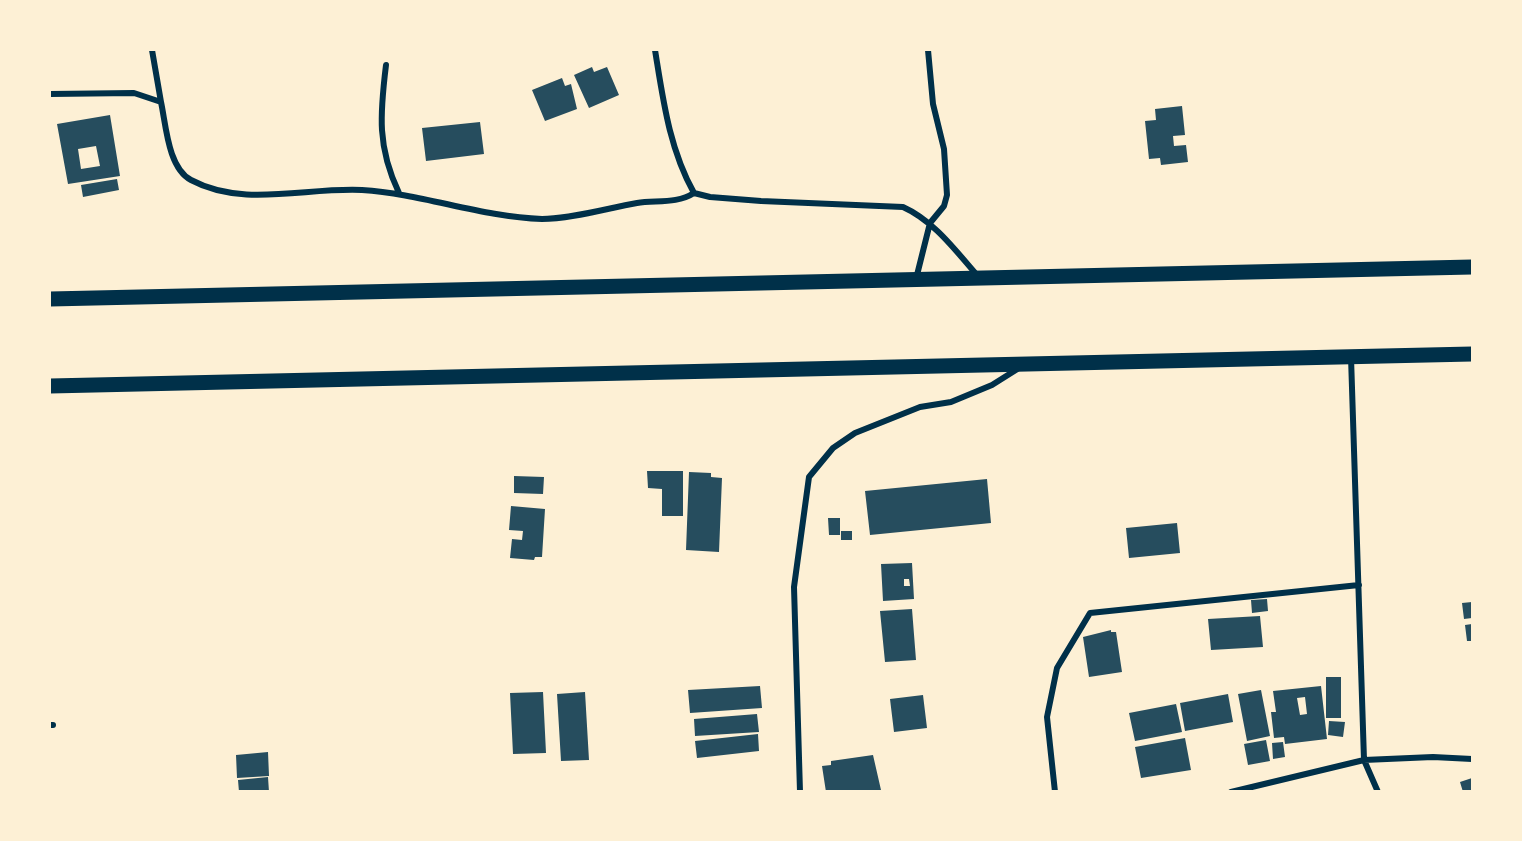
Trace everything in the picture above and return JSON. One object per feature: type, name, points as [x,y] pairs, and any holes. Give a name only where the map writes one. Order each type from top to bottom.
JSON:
[{"type":"highway","points":[[50,299],[1473,267]]},
{"type":"highway","points":[[50,386],[1473,354]]},
{"type":"street","points":[[152,50],[160,102],[171,147],[180,171],[190,180],[211,188],[236,194],[359,190],[399,193],[490,214],[544,219],[651,201],[672,201],[686,198],[694,193],[733,199],[903,207],[919,214],[930,223],[980,278]]},
{"type":"street","points":[[656,50],[668,131],[683,174],[694,193]]},
{"type":"street","points":[[916,279],[930,223],[944,206],[947,195],[944,149],[933,104],[928,50]]},
{"type":"street","points":[[386,65],[380,119],[390,173],[399,193]]},
{"type":"street","points":[[50,94],[134,93],[160,102]]},
{"type":"street","points":[[1351,357],[1364,759],[1373,774],[1378,792]]},
{"type":"street","points":[[801,792],[794,587],[809,477],[833,448],[855,433],[920,407],[951,402],[992,385],[1028,363]]},
{"type":"street","points":[[1055,792],[1047,717],[1057,668],[1090,613],[1359,585]]},
{"type":"street","points":[[1232,792],[1364,759],[1433,757],[1473,759]]},
{"type":"building","points":[[592,67],[594,72],[607,67],[619,95],[589,108],[574,75]]},
{"type":"building","points":[[562,78],[565,86],[571,84],[577,109],[545,121],[532,90]]},
{"type":"building","points":[[1182,106],[1185,135],[1173,136],[1174,146],[1186,145],[1188,162],[1161,165],[1160,158],[1149,159],[1145,121],[1156,120],[1155,109]]},
{"type":"building","points":[[110,115],[120,176],[68,184],[57,124]],"holes":[[[96,146],[100,166],[81,169],[78,149]]]},
{"type":"building","points":[[480,122],[484,154],[426,161],[422,128]]},
{"type":"building","points":[[117,179],[119,190],[83,197],[81,185]]},
{"type":"building","points":[[647,471],[683,471],[683,516],[662,516],[662,489],[648,488]]},
{"type":"building","points":[[689,472],[711,473],[711,477],[722,478],[719,552],[686,550]]},
{"type":"building","points":[[514,476],[544,477],[543,494],[514,493]]},
{"type":"building","points":[[987,479],[991,523],[870,535],[865,491]]},
{"type":"building","points":[[511,506],[545,509],[542,557],[535,557],[534,560],[510,558],[512,539],[522,540],[523,531],[509,530]]},
{"type":"building","points":[[828,518],[840,518],[840,535],[829,535]]},
{"type":"building","points":[[1177,523],[1180,553],[1129,558],[1126,528]]},
{"type":"building","points":[[841,531],[852,531],[852,540],[841,540]]},
{"type":"building","points":[[912,563],[914,599],[883,601],[881,564]],"holes":[[[904,579],[909,579],[910,586],[904,586]]]},
{"type":"building","points":[[1267,599],[1268,611],[1252,613],[1251,600]]},
{"type":"building","points":[[1472,602],[1472,618],[1464,619],[1462,603]]},
{"type":"building","points":[[912,609],[916,660],[885,662],[880,611]]},
{"type":"building","points":[[1260,616],[1263,647],[1211,650],[1208,619]]},
{"type":"building","points":[[1472,624],[1472,641],[1467,641],[1465,625]]},
{"type":"building","points":[[1111,630],[1111,632],[1116,632],[1122,672],[1089,677],[1083,637]]},
{"type":"building","points":[[1326,677],[1341,677],[1341,718],[1326,718]]},
{"type":"building","points":[[760,686],[762,708],[690,713],[688,690]]},
{"type":"building","points":[[1321,686],[1327,739],[1285,744],[1284,737],[1274,738],[1271,712],[1276,712],[1273,691]],"holes":[[[1305,697],[1307,714],[1300,715],[1297,698]]]},
{"type":"building","points":[[1261,690],[1270,736],[1247,741],[1238,694]]},
{"type":"building","points":[[543,692],[546,753],[513,754],[510,693]]},
{"type":"building","points":[[585,692],[589,760],[561,761],[557,694]]},
{"type":"building","points":[[1228,694],[1233,722],[1185,731],[1180,703]]},
{"type":"building","points":[[923,695],[927,728],[894,732],[890,699]]},
{"type":"building","points":[[1176,704],[1182,732],[1135,741],[1129,713]]},
{"type":"building","points":[[757,714],[759,732],[695,736],[694,719]]},
{"type":"building","points":[[1329,721],[1345,722],[1343,737],[1328,735]]},
{"type":"building","points":[[758,734],[759,751],[697,758],[695,741]]},
{"type":"building","points":[[1185,738],[1191,770],[1141,778],[1135,747]]},
{"type":"building","points":[[1266,740],[1270,761],[1248,765],[1244,744]]},
{"type":"building","points":[[1283,742],[1285,757],[1273,759],[1272,743]]},
{"type":"building","points":[[268,752],[269,776],[237,778],[236,755]]},
{"type":"building","points":[[873,755],[881,790],[826,792],[822,766],[831,765],[831,761]]},
{"type":"building","points":[[268,777],[269,792],[239,792],[238,780]]},
{"type":"building","points":[[1472,778],[1472,792],[1463,792],[1460,782]]}]
